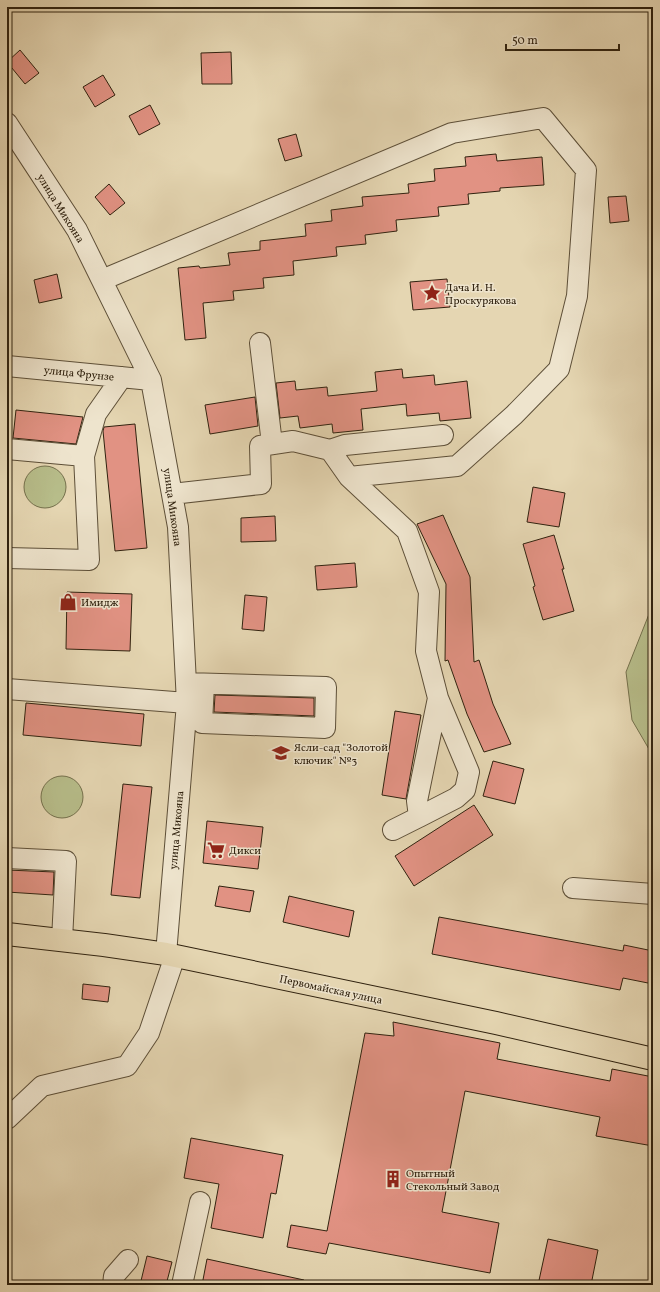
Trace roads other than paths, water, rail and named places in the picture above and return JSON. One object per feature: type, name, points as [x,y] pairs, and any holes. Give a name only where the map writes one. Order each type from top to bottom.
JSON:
[{"type":"main road","name":"Первомайская улица","points":[[7,934],[171,955],[496,1023],[653,1059]]},
{"type":"street","points":[[102,280],[452,133],[543,118],[586,170],[577,296],[559,369],[514,415],[457,466],[349,477]]},
{"type":"street","name":"улица Микояна","points":[[7,123],[77,230],[152,380],[178,527],[195,684],[187,703],[171,955],[149,1033],[127,1066],[42,1086],[7,1119]]},
{"type":"street","points":[[260,343],[272,444]]},
{"type":"street","name":"улица Фрунзе","points":[[7,371],[152,380]]},
{"type":"street","points":[[7,558],[89,560],[84,456],[96,414],[122,377]]},
{"type":"street","points":[[172,494],[261,484],[260,446],[293,441],[330,450],[345,445],[443,435]]},
{"type":"street","points":[[7,449],[84,456]]},
{"type":"street","points":[[330,450],[349,477],[407,530],[429,592],[426,651],[438,698],[469,772],[466,790],[456,798],[393,830]]},
{"type":"street","points":[[195,684],[326,687],[325,728],[202,723],[195,684]]},
{"type":"street","points":[[7,691],[187,703]]},
{"type":"street","points":[[419,817],[417,801],[438,698]]},
{"type":"street","points":[[7,858],[66,861],[62,940]]},
{"type":"street","points":[[573,888],[653,894]]},
{"type":"street","points":[[182,1285],[200,1202]]},
{"type":"street","points":[[113,1285],[114,1276],[128,1260]]},
{"type":"place","name":"Дача И. Н. Проскурякова","points":[[432,293]]},
{"type":"place","name":"Имидж","points":[[68,602]]},
{"type":"place","name":"Ясли-сад \"Золотой ключик\" №3","points":[[281,753]]},
{"type":"place","name":"Дикси","points":[[216,850]]},
{"type":"place","name":"Опытный Стекольный Завод","points":[[393,1179]]}]
